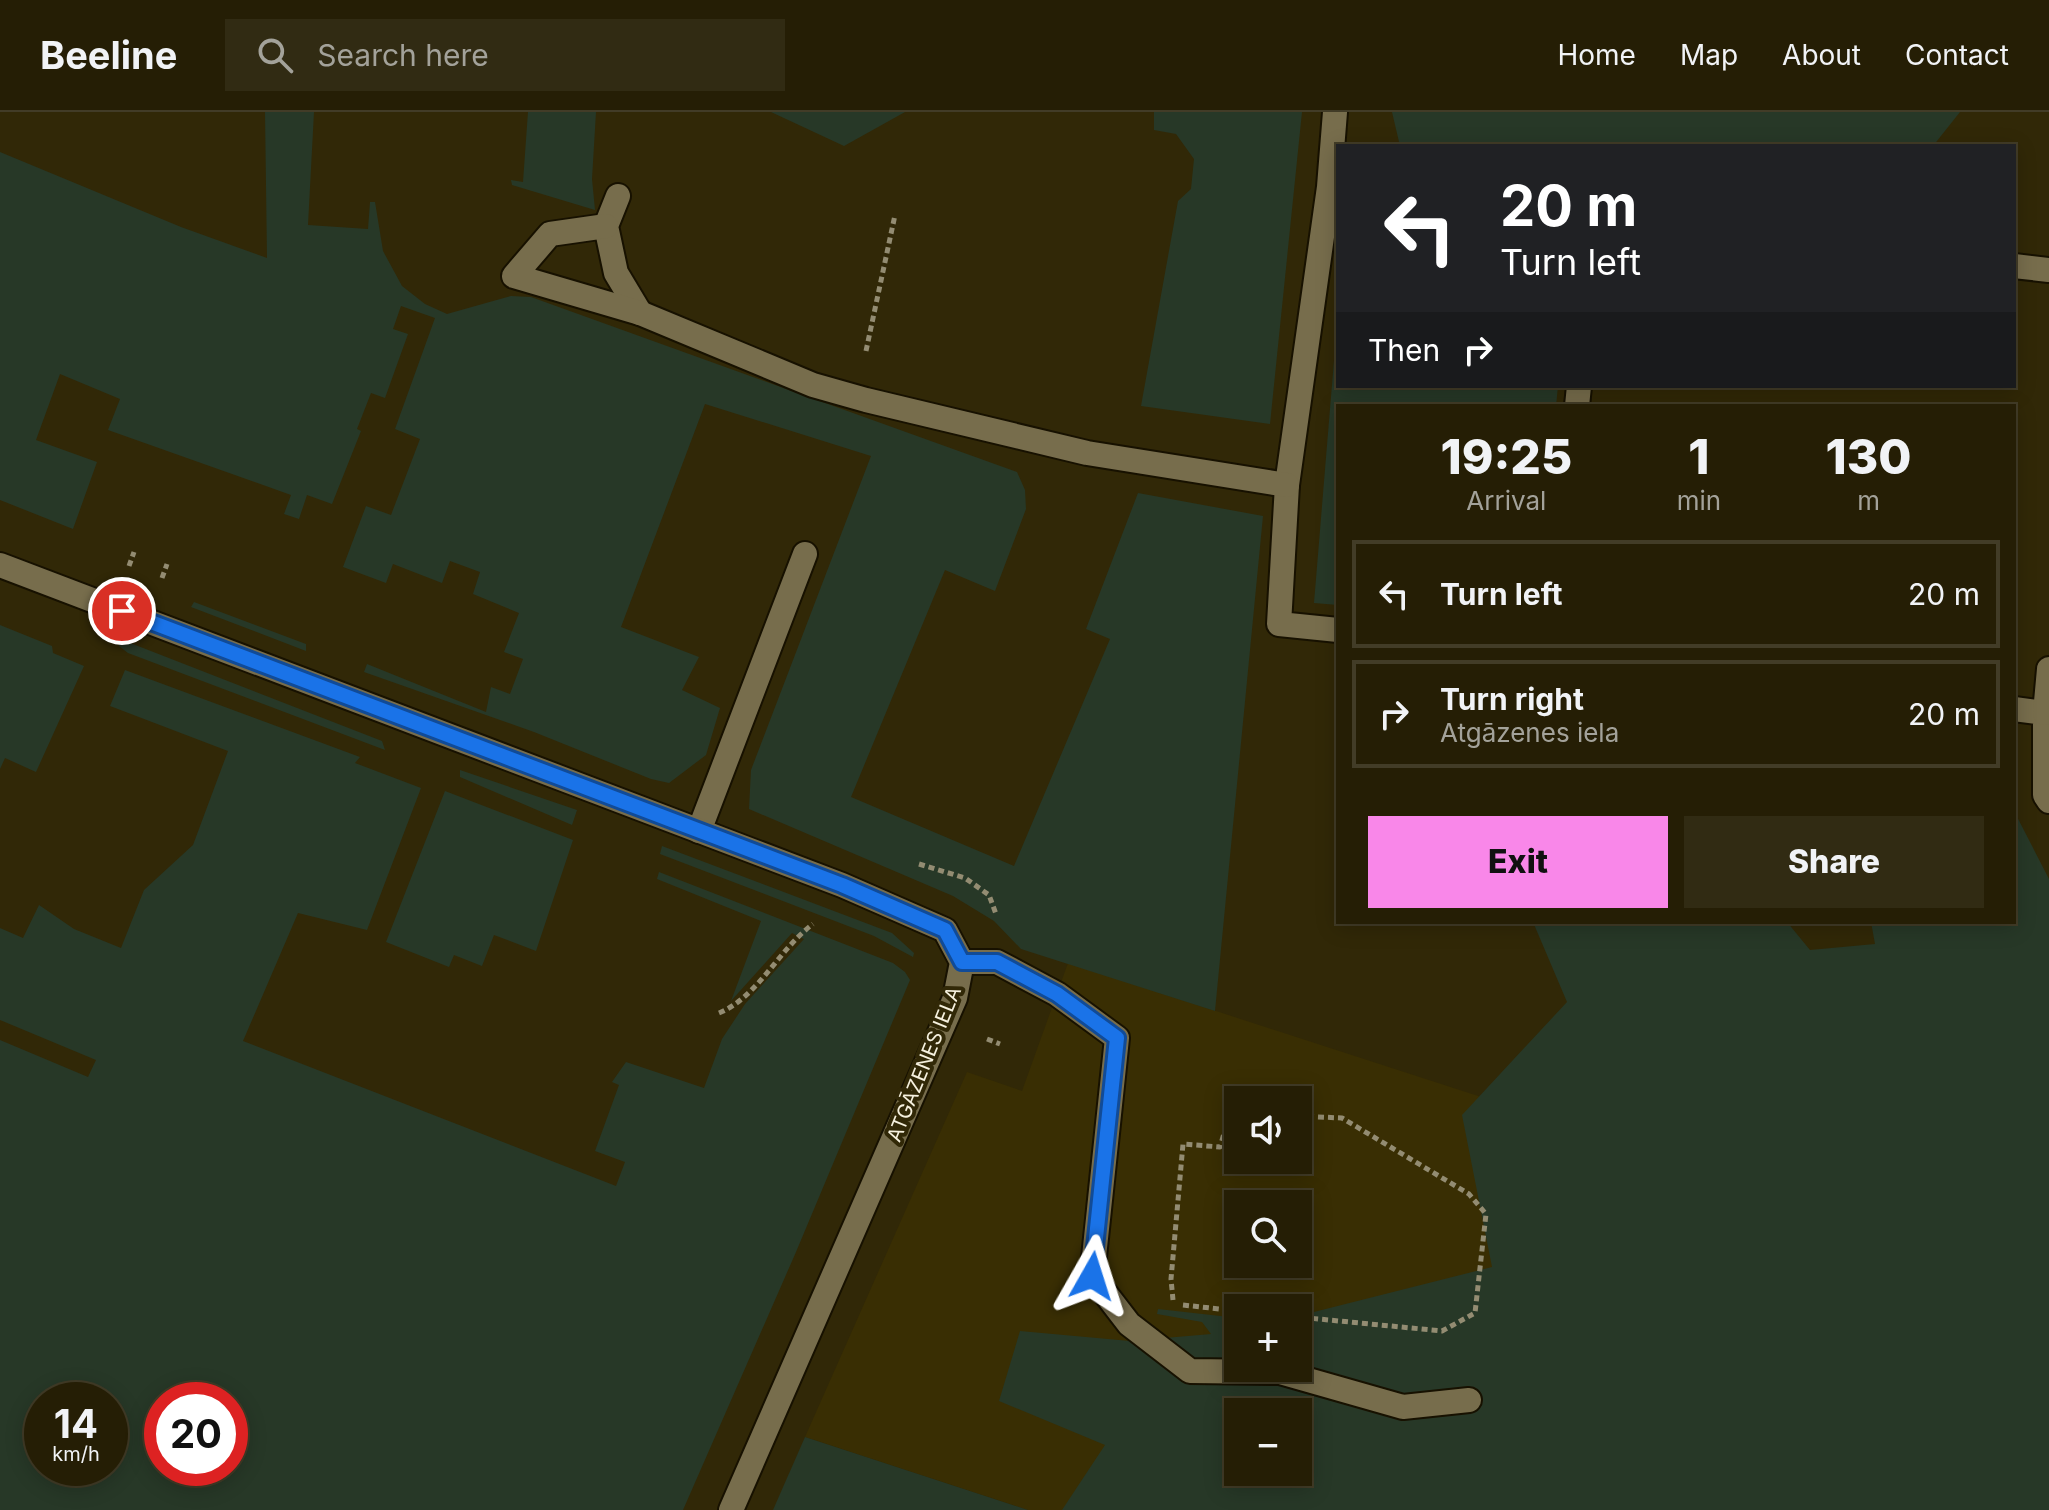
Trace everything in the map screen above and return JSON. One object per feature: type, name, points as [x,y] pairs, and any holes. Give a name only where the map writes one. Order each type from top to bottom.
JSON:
[{"type":"street","points":[[1335,112],[1333,188],[1287,485],[1279,624],[1336,630]]},
{"type":"street","points":[[618,196],[606,226],[616,273],[640,313]]},
{"type":"street","points":[[606,226],[550,234],[514,276],[640,313],[813,385],[857,398],[1087,453],[1287,485]]},
{"type":"street","points":[[2016,266],[2049,270]]},
{"type":"street","points":[[699,831],[805,554]]},
{"type":"street","name":"ATGĀZENES IELA","points":[[0,565],[842,885],[945,930],[962,962],[955,998],[731,1510]]},
{"type":"street","points":[[2049,669],[2045,713],[2045,795],[2049,801]]},
{"type":"street","points":[[2016,709],[2045,713]]},
{"type":"street","points":[[962,962],[997,962],[1057,994],[1117,1038],[1092,1276],[1129,1324],[1190,1371],[1280,1372],[1403,1407],[1469,1400]]},
{"type":"path","points":[[857,398],[895,215]]},
{"type":"path","points":[[128,568],[134,552]]},
{"type":"path","points":[[161,580],[167,564]]},
{"type":"path","points":[[719,1013],[736,1006],[798,935],[817,921]]},
{"type":"path","points":[[1312,1117],[1342,1118],[1469,1194],[1486,1214],[1475,1313],[1442,1331],[1312,1318]]},
{"type":"path","points":[[1224,1134],[1220,1147],[1183,1144],[1171,1279],[1174,1304],[1224,1309]]},
{"type":"shaded area","points":[[1068,963],[1583,1130],[1465,1510],[1028,1510],[805,1437],[967,1072],[1022,1091]]},
{"type":"green space","points":[[265,112],[314,112],[308,225],[368,229],[370,202],[375,202],[383,251],[402,286],[425,304],[447,314],[511,296],[531,297],[1017,472],[1025,490],[1026,509],[995,591],[945,570],[851,797],[1014,866],[1110,639],[1086,629],[1138,493],[1263,516],[1215,1011],[1021,949],[994,921],[953,896],[749,809],[751,770],[871,456],[705,404],[621,627],[699,657],[682,690],[720,708],[706,755],[669,783],[364,672],[367,664],[486,712],[491,687],[510,694],[523,659],[504,652],[519,613],[473,594],[480,572],[450,561],[442,583],[393,564],[386,583],[343,567],[366,506],[391,515],[420,439],[395,429],[435,318],[401,306],[393,329],[408,334],[385,398],[371,393],[357,429],[361,431],[332,504],[307,495],[299,519],[284,514],[291,495],[108,430],[120,399],[60,374],[36,440],[97,462],[73,529],[0,500],[0,152],[181,227],[267,258]]},
{"type":"green space","points":[[528,112],[596,112],[592,179],[595,210],[512,185],[511,180],[523,182]]},
{"type":"green space","points":[[771,112],[905,112],[844,146]]},
{"type":"green space","points":[[1154,112],[1302,112],[1270,424],[1141,406],[1178,201],[1191,189],[1194,159],[1176,134],[1154,130]]},
{"type":"green space","points":[[1392,112],[1960,112],[1935,144],[1400,144]]},
{"type":"green space","points":[[1336,336],[1336,388],[1558,388],[1556,404],[1336,404],[1336,605],[1314,603]]},
{"type":"green space","points":[[194,602],[306,644],[306,651],[191,607]]},
{"type":"green space","points":[[0,625],[52,646],[53,653],[84,666],[36,772],[5,758],[0,769]]},
{"type":"green space","points":[[120,639],[382,741],[385,750],[128,653],[119,646]]},
{"type":"green space","points":[[125,670],[360,757],[355,763],[421,788],[367,930],[298,913],[243,1041],[616,1186],[625,1162],[595,1151],[619,1085],[612,1082],[626,1062],[704,1088],[722,1039],[745,1004],[804,939],[792,933],[731,1001],[761,921],[657,879],[659,872],[893,963],[910,980],[683,1510],[0,1510],[0,1040],[88,1077],[96,1060],[0,1020],[0,928],[23,938],[39,905],[74,929],[121,948],[144,890],[193,845],[228,751],[110,706]]},
{"type":"green space","points":[[460,770],[577,810],[572,825],[460,777]]},
{"type":"green space","points":[[445,791],[573,840],[536,951],[494,935],[482,966],[454,955],[449,967],[386,942]]},
{"type":"green space","points":[[2016,815],[2049,879],[2049,1510],[1062,1510],[1105,1445],[999,1401],[1020,1331],[1130,1341],[1211,1334],[1202,1322],[1157,1314],[1158,1309],[1224,1316],[1224,1382],[1312,1382],[1312,1312],[1492,1267],[1462,1115],[1567,1002],[1534,924],[1789,924],[1810,950],[1875,944],[1871,924],[2016,924]]},
{"type":"green space","points":[[662,846],[892,933],[914,953],[913,957],[874,936],[660,854]]},
{"type":"green space","points":[[805,1437],[1028,1510],[773,1510]]},
{"type":"route","points":[[122,611],[842,885],[945,930],[962,962],[997,962],[1057,994],[1117,1038],[1092,1276]]}]
